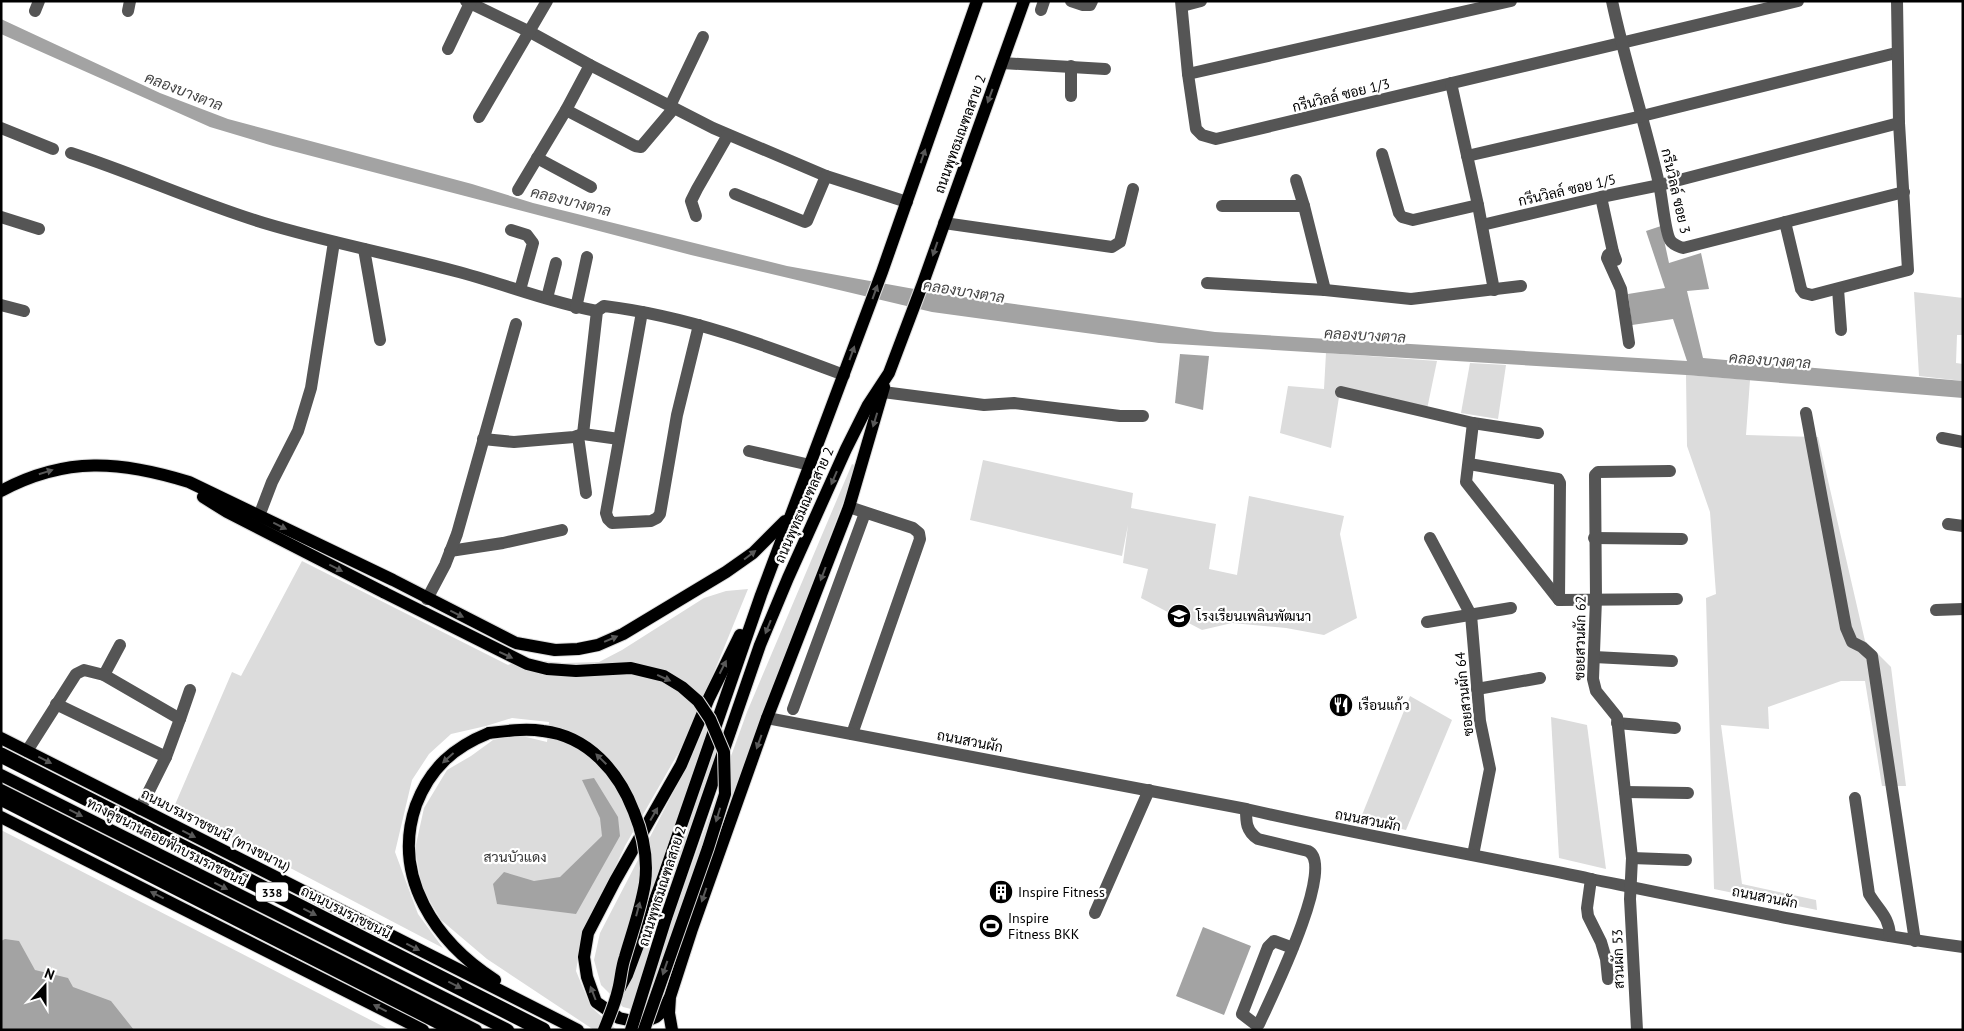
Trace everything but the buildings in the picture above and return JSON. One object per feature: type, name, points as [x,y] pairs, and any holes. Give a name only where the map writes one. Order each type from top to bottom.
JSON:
[{"type":"highway","name":"ถนนบรมราชชนนี","points":[[1,755],[543,1030]]},
{"type":"highway","points":[[1,798],[455,1030]]},
{"type":"main road","name":"ถนนพุทธมณฑลสาย 2","points":[[604,1030],[618,990],[627,974],[704,761],[761,595],[868,311],[977,1]]},
{"type":"main road","name":"ถนนพุทธมณฑลสาย 2","points":[[631,1030],[666,918],[760,645],[846,449],[868,405],[888,373],[923,283],[1024,1]]},
{"type":"main road","points":[[761,595],[720,674],[681,765],[615,881],[588,933],[584,957],[587,977],[596,1002],[619,1018],[642,1023],[663,1011],[670,997],[767,718],[849,507],[888,373]]},
{"type":"main road","points":[[1,491],[30,477],[48,471],[80,465],[123,466],[146,470],[189,482],[393,580],[516,644],[555,650],[578,649],[598,645],[623,634],[726,572],[753,553],[774,534],[792,513]]},
{"type":"main road","points":[[189,482],[204,497],[227,512],[527,664],[547,669],[576,671],[631,668],[664,676],[682,687],[698,701],[710,719],[724,752],[724,794],[708,848],[644,1030]]},
{"type":"main road","points":[[549,1015],[481,971],[454,948],[437,927],[421,898],[412,874],[408,855],[409,833],[422,791],[434,771],[449,756],[469,741],[490,733],[516,730],[543,731],[563,736],[581,744],[602,758],[619,780],[631,802],[641,830],[645,854],[645,882],[621,971],[618,990]]},
{"type":"main road","name":"ถนนบรมราชชนนี (ทางขนาน)","points":[[1,738],[578,1030]]},
{"type":"main road","name":"ทางคู่ขนานลอยฟ้าบรมราชชนนี","points":[[1,775],[508,1030]]},
{"type":"main road","name":"ทางคู่ขนานลอยฟ้าบรมราชชนนี","points":[[1,790],[476,1030]]},
{"type":"main road","points":[[1,817],[423,1030]]},
{"type":"main road","points":[[670,997],[668,1013],[672,1030]]},
{"type":"street","points":[[479,117],[547,1]]},
{"type":"street","points":[[1071,1],[1083,5],[1090,5],[1092,1]]},
{"type":"street","points":[[1181,4],[1201,1]]},
{"type":"street","points":[[1188,74],[1511,1]]},
{"type":"street","name":"กรีนวิลล์ ซอย 3","points":[[1612,1],[1621,44],[1660,185],[1670,240],[1677,246],[1683,248],[1904,192]]},
{"type":"street","name":"กรีนวิลล์ ซอย 1/3","points":[[1181,4],[1196,129],[1202,136],[1216,139],[1798,1]]},
{"type":"street","points":[[1785,222],[1802,291],[1812,295],[1908,270],[1896,53],[1897,1]]},
{"type":"street","points":[[448,50],[469,2],[530,32],[590,66],[728,135],[826,176],[907,202]]},
{"type":"street","points":[[566,110],[639,147],[646,143],[672,107],[703,37]]},
{"type":"street","points":[[1467,156],[1642,116],[1896,53]]},
{"type":"street","points":[[1002,62],[1105,69]]},
{"type":"street","points":[[518,190],[590,66]]},
{"type":"street","points":[[1071,66],[1071,96]]},
{"type":"street","points":[[1451,83],[1478,205],[1494,290]]},
{"type":"street","name":"กรีนวิลล์ ซอย 1/5","points":[[1482,225],[1660,185],[1899,123]]},
{"type":"street","points":[[1,128],[53,149]]},
{"type":"street","points":[[696,216],[691,201],[728,135]]},
{"type":"street","points":[[71,153],[121,169],[230,212],[334,242],[454,270],[576,308],[597,311],[604,306],[642,312],[699,325],[768,346],[844,375]]},
{"type":"street","points":[[1382,154],[1399,213],[1402,217],[1414,220],[1478,205]]},
{"type":"street","points":[[538,158],[591,187]]},
{"type":"street","points":[[734,194],[805,222],[826,176]]},
{"type":"street","points":[[1296,180],[1325,290]]},
{"type":"street","points":[[944,223],[1112,247],[1120,242],[1133,189]]},
{"type":"street","points":[[1601,197],[1613,252],[1622,271]]},
{"type":"street","points":[[1222,206],[1304,206]]},
{"type":"street","points":[[1,217],[39,229]]},
{"type":"street","points":[[511,230],[527,235],[533,243],[520,290]]},
{"type":"street","points":[[259,516],[272,482],[298,430],[311,388],[334,242]]},
{"type":"street","points":[[364,249],[380,340]]},
{"type":"street","points":[[1613,252],[1607,258],[1621,289],[1629,343]]},
{"type":"street","points":[[576,308],[587,258]]},
{"type":"street","points":[[548,298],[556,263]]},
{"type":"street","points":[[1207,283],[1325,290],[1412,299],[1520,286]]},
{"type":"street","points":[[1838,288],[1841,330]]},
{"type":"street","points":[[1,305],[24,311]]},
{"type":"street","points":[[586,493],[580,435],[597,311]]},
{"type":"street","points":[[642,312],[607,505],[608,519],[612,523],[651,521],[658,518],[660,514],[677,414],[699,325]]},
{"type":"street","points":[[427,599],[457,534],[516,324]]},
{"type":"street","points":[[883,392],[984,405],[1014,403],[1120,416],[1142,416]]},
{"type":"street","points":[[1341,392],[1473,423],[1538,433]]},
{"type":"street","points":[[1806,412],[1846,628],[1852,642],[1862,647],[1872,656],[1915,941]]},
{"type":"street","points":[[1473,423],[1466,482],[1559,600]]},
{"type":"street","points":[[483,439],[514,442],[580,435],[619,438]]},
{"type":"street","points":[[1942,438],[1963,442]]},
{"type":"street","points":[[748,451],[810,465]]},
{"type":"street","points":[[1469,464],[1558,479],[1560,483],[1559,600]]},
{"type":"street","name":"ซอยสวนผัก 62","points":[[1631,887],[1632,858],[1617,718],[1596,691],[1593,684],[1596,600],[1594,538],[1595,475],[1598,472],[1670,471]]},
{"type":"street","points":[[849,507],[913,528],[919,533],[920,539],[852,734]]},
{"type":"street","points":[[793,708],[865,512]]},
{"type":"street","points":[[1948,524],[1963,526]]},
{"type":"street","points":[[450,551],[503,543],[562,530]]},
{"type":"street","name":"ซอยสวนผัก 64","points":[[1430,538],[1471,615],[1480,721],[1490,769],[1473,855]]},
{"type":"street","points":[[1594,538],[1682,539]]},
{"type":"street","points":[[1559,600],[1677,599]]},
{"type":"street","points":[[1427,622],[1511,608]]},
{"type":"street","points":[[1936,610],[1963,609]]},
{"type":"street","points":[[104,675],[120,645]]},
{"type":"street","points":[[1594,657],[1672,661]]},
{"type":"street","points":[[27,751],[70,682],[80,671],[84,670],[104,675],[180,719]]},
{"type":"street","points":[[1477,689],[1540,678]]},
{"type":"street","points":[[140,809],[166,757],[190,690]]},
{"type":"street","points":[[56,704],[166,757]]},
{"type":"street","name":"ถนนสวนผัก","points":[[767,718],[1149,790],[1631,887],[1915,941],[1963,947]]},
{"type":"street","points":[[1617,723],[1675,728]]},
{"type":"street","points":[[1095,913],[1149,790]]},
{"type":"street","points":[[1624,792],[1688,793]]},
{"type":"street","points":[[1855,798],[1869,894],[1874,904],[1886,916],[1890,936]]},
{"type":"street","points":[[1246,809],[1248,831],[1258,839],[1308,851],[1313,854],[1315,859],[1313,889],[1304,921],[1293,948],[1260,1024],[1255,1024],[1242,1014],[1268,948],[1274,941],[1293,948]]},
{"type":"street","points":[[1632,858],[1686,860]]},
{"type":"street","points":[[1591,878],[1587,908],[1588,916],[1602,942],[1608,979]]},
{"type":"street","name":"สวนผัก 53","points":[[1631,887],[1637,1030]]},
{"type":"green space","points":[[1914,292],[1963,298],[1963,335],[1957,335],[1956,363],[1963,364],[1963,381],[1919,376]]},
{"type":"green space","points":[[1326,353],[1437,361],[1426,414],[1339,397],[1331,448],[1280,433],[1288,386],[1324,389]]},
{"type":"green space","points":[[1470,363],[1506,365],[1498,419],[1461,413]]},
{"type":"green space","points":[[1686,375],[1750,380],[1746,435],[1818,437],[1865,641],[1891,667],[1906,786],[1882,786],[1865,681],[1841,681],[1768,707],[1769,729],[1721,725],[1742,884],[1816,900],[1817,910],[1714,889],[1706,598],[1716,594],[1710,512],[1687,446]]},
{"type":"green space","points":[[983,460],[1133,493],[1131,508],[1216,524],[1209,569],[1237,575],[1249,496],[1344,516],[1340,534],[1357,618],[1324,635],[1286,628],[1232,623],[1202,630],[1141,598],[1148,569],[1123,563],[1128,525],[1122,556],[970,520]]},
{"type":"green space","points":[[852,464],[857,466],[750,747],[659,1002],[631,1009],[623,1007],[601,985],[594,960],[600,933],[689,762],[706,724],[724,730],[659,917],[671,922],[747,712]]},
{"type":"green space","name":"สวนบัวแดง","points":[[302,561],[508,665],[527,658],[564,663],[599,662],[622,650],[704,598],[726,591],[748,589],[688,736],[625,846],[581,940],[576,971],[591,1007],[617,1030],[594,1030],[487,959],[441,920],[422,888],[415,849],[424,808],[447,770],[493,740],[518,735],[547,742],[549,722],[512,718],[451,734],[429,754],[412,780],[395,852],[418,914],[443,948],[174,807],[232,672],[241,676]]},
{"type":"green space","points":[[1410,696],[1452,720],[1406,830],[1360,820]]},
{"type":"green space","points":[[1551,717],[1587,725],[1606,869],[1559,858]]},
{"type":"green space","points":[[1,830],[390,1030],[1,1030]]},
{"type":"shaded area","points":[[1,19],[160,93],[228,119],[472,184],[533,203],[787,266],[942,294],[1215,332],[1687,361],[1673,319],[1632,325],[1628,294],[1665,288],[1646,231],[1661,226],[1669,263],[1701,253],[1709,289],[1687,291],[1703,358],[1963,381],[1963,398],[1686,375],[1159,343],[932,312],[691,255],[273,146],[210,127],[1,34]]},
{"type":"shaded area","points":[[1180,354],[1209,356],[1203,410],[1175,403]]},
{"type":"shaded area","points":[[594,778],[618,817],[620,836],[576,914],[497,904],[493,884],[504,872],[534,881],[560,877],[602,836],[600,818],[582,780]]},
{"type":"shaded area","points":[[1203,927],[1251,946],[1224,1015],[1176,996]]},
{"type":"shaded area","points":[[5,939],[19,941],[35,970],[68,978],[73,987],[111,1001],[134,1030],[1,1030],[1,941]]},
{"type":"place","name":"โรงเรียนเพลินพัฒนา","points":[[1179,616]]},
{"type":"place","name":"เรือนแก้ว","points":[[1341,705]]},
{"type":"place","name":"Inspire Fitness","points":[[1001,892]]},
{"type":"place","name":"Inspire Fitness BKK","points":[[991,926]]},
{"type":"water label","name":"คลองบางตาล","points":[[184,91]]},
{"type":"water label","name":"คลองบางตาล","points":[[571,201]]},
{"type":"water label","name":"คลองบางตาล","points":[[964,291]]},
{"type":"water label","name":"คลองบางตาล","points":[[1365,335]]},
{"type":"water label","name":"คลองบางตาล","points":[[1770,360]]}]
